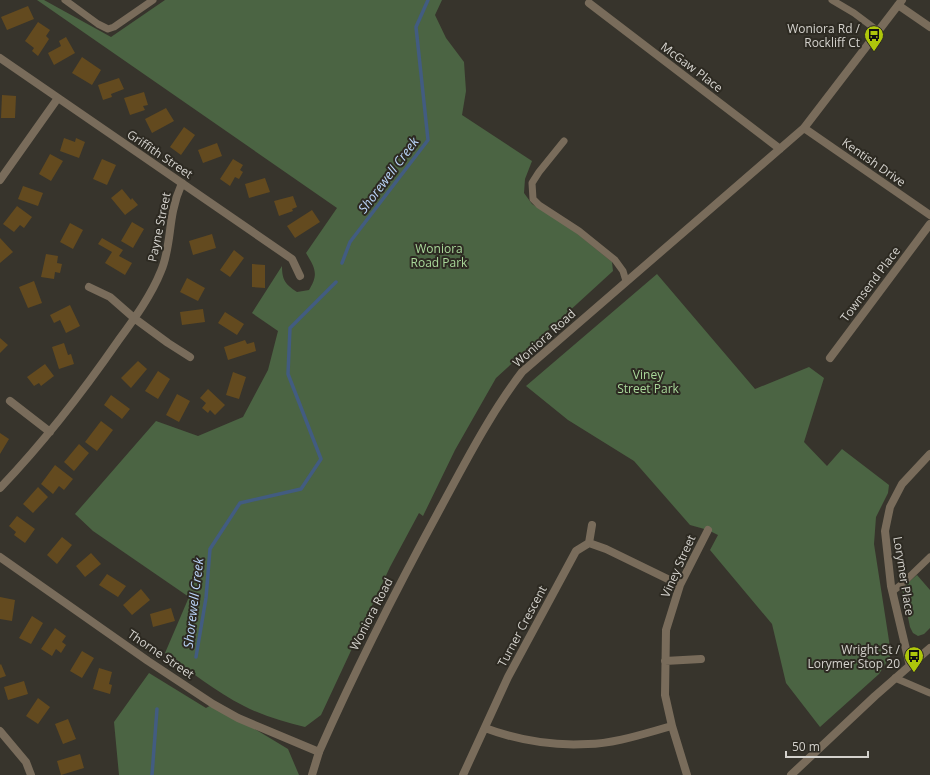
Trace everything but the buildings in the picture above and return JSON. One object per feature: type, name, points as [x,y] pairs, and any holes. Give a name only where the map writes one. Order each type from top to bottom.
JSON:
[{"type":"street","name":"Woniora Road","points":[[312,775],[345,693],[402,580],[487,423],[509,388],[522,372],[804,128],[900,3]]},
{"type":"street","points":[[900,3],[930,27]]},
{"type":"street","name":"McGaw Place","points":[[589,4],[780,149]]},
{"type":"street","name":"Griffith Street","points":[[0,58],[292,259],[300,276]]},
{"type":"street","points":[[0,180],[58,98]]},
{"type":"street","name":"Kentish Drive","points":[[804,128],[930,215]]},
{"type":"street","name":"Payne Street","points":[[0,488],[50,432],[93,377],[150,294],[162,270],[168,246],[172,212],[182,183]]},
{"type":"street","name":"Townsend Place","points":[[830,358],[930,224]]},
{"type":"street","points":[[89,287],[110,297],[134,318],[190,357]]},
{"type":"street","points":[[10,400],[50,432]]},
{"type":"street","name":"Lorymer Place","points":[[910,666],[892,590],[885,531],[890,507],[902,484],[930,454]]},
{"type":"street","points":[[592,525],[589,543],[606,549],[680,585]]},
{"type":"street","name":"Viney Street","points":[[687,775],[672,726],[665,695],[666,630],[680,585],[708,530]]},
{"type":"street","name":"Turner Crescent","points":[[463,775],[512,670],[576,551],[589,543]]},
{"type":"street","name":"Thorne Street","points":[[0,557],[148,661],[214,704],[238,718],[320,752]]},
{"type":"street","points":[[791,775],[930,648]]},
{"type":"street","points":[[665,661],[701,659]]},
{"type":"street","points":[[485,728],[500,734],[535,742],[588,744],[630,738],[672,726]]},
{"type":"street","points":[[0,731],[26,762],[32,775]]},
{"type":"lane","points":[[65,0],[98,24],[108,29],[114,27],[153,0]]},
{"type":"lane","points":[[832,0],[854,13],[878,31]]},
{"type":"lane","points":[[564,141],[532,183],[533,199],[539,205],[579,231],[614,260],[623,271],[626,281]]},
{"type":"lane","points":[[892,590],[902,584],[930,557]]},
{"type":"lane","points":[[896,678],[930,693]]},
{"type":"green space","name":"Woniora Road Park","points":[[37,0],[44,0],[111,37],[165,0],[442,0],[435,15],[446,38],[464,62],[466,91],[462,115],[532,161],[525,179],[524,193],[532,204],[569,227],[612,262],[613,271],[496,378],[455,450],[423,516],[419,513],[390,567],[321,715],[305,727],[266,716],[251,710],[213,688],[165,653],[189,597],[93,531],[75,514],[156,421],[198,436],[243,417],[268,370],[278,331],[252,313],[282,266],[285,281],[290,287],[297,292],[309,290],[314,280],[315,271],[306,253],[337,208]]},
{"type":"green space","name":"Viney Street Park","points":[[657,274],[755,389],[809,367],[824,378],[804,442],[827,466],[842,449],[889,485],[888,493],[876,517],[874,544],[890,647],[890,657],[879,674],[820,727],[786,683],[772,624],[710,550],[718,535],[708,530],[690,525],[634,461],[568,420],[526,386]]},
{"type":"green space","points":[[917,575],[930,590],[930,628],[924,634],[918,636],[913,633],[910,627],[902,588]]},
{"type":"green space","points":[[149,673],[206,708],[213,704],[288,749],[299,775],[119,775],[114,722]]},
{"type":"waterway","name":"Shorewell Creek","points":[[342,263],[350,242],[428,140],[416,27],[428,0]]},
{"type":"waterway","name":"Shorewell Creek","points":[[196,657],[206,598],[210,549],[240,503],[301,489],[321,459],[288,374],[290,328],[336,282]]},
{"type":"waterway","name":"Shorewell Creek","points":[[152,775],[157,709]]},
{"type":"place","name":"Woniora Rd / Rockliff Ct","points":[[874,52]]},
{"type":"place","name":"Wright St / Lorymer Stop 20","points":[[914,673]]}]
